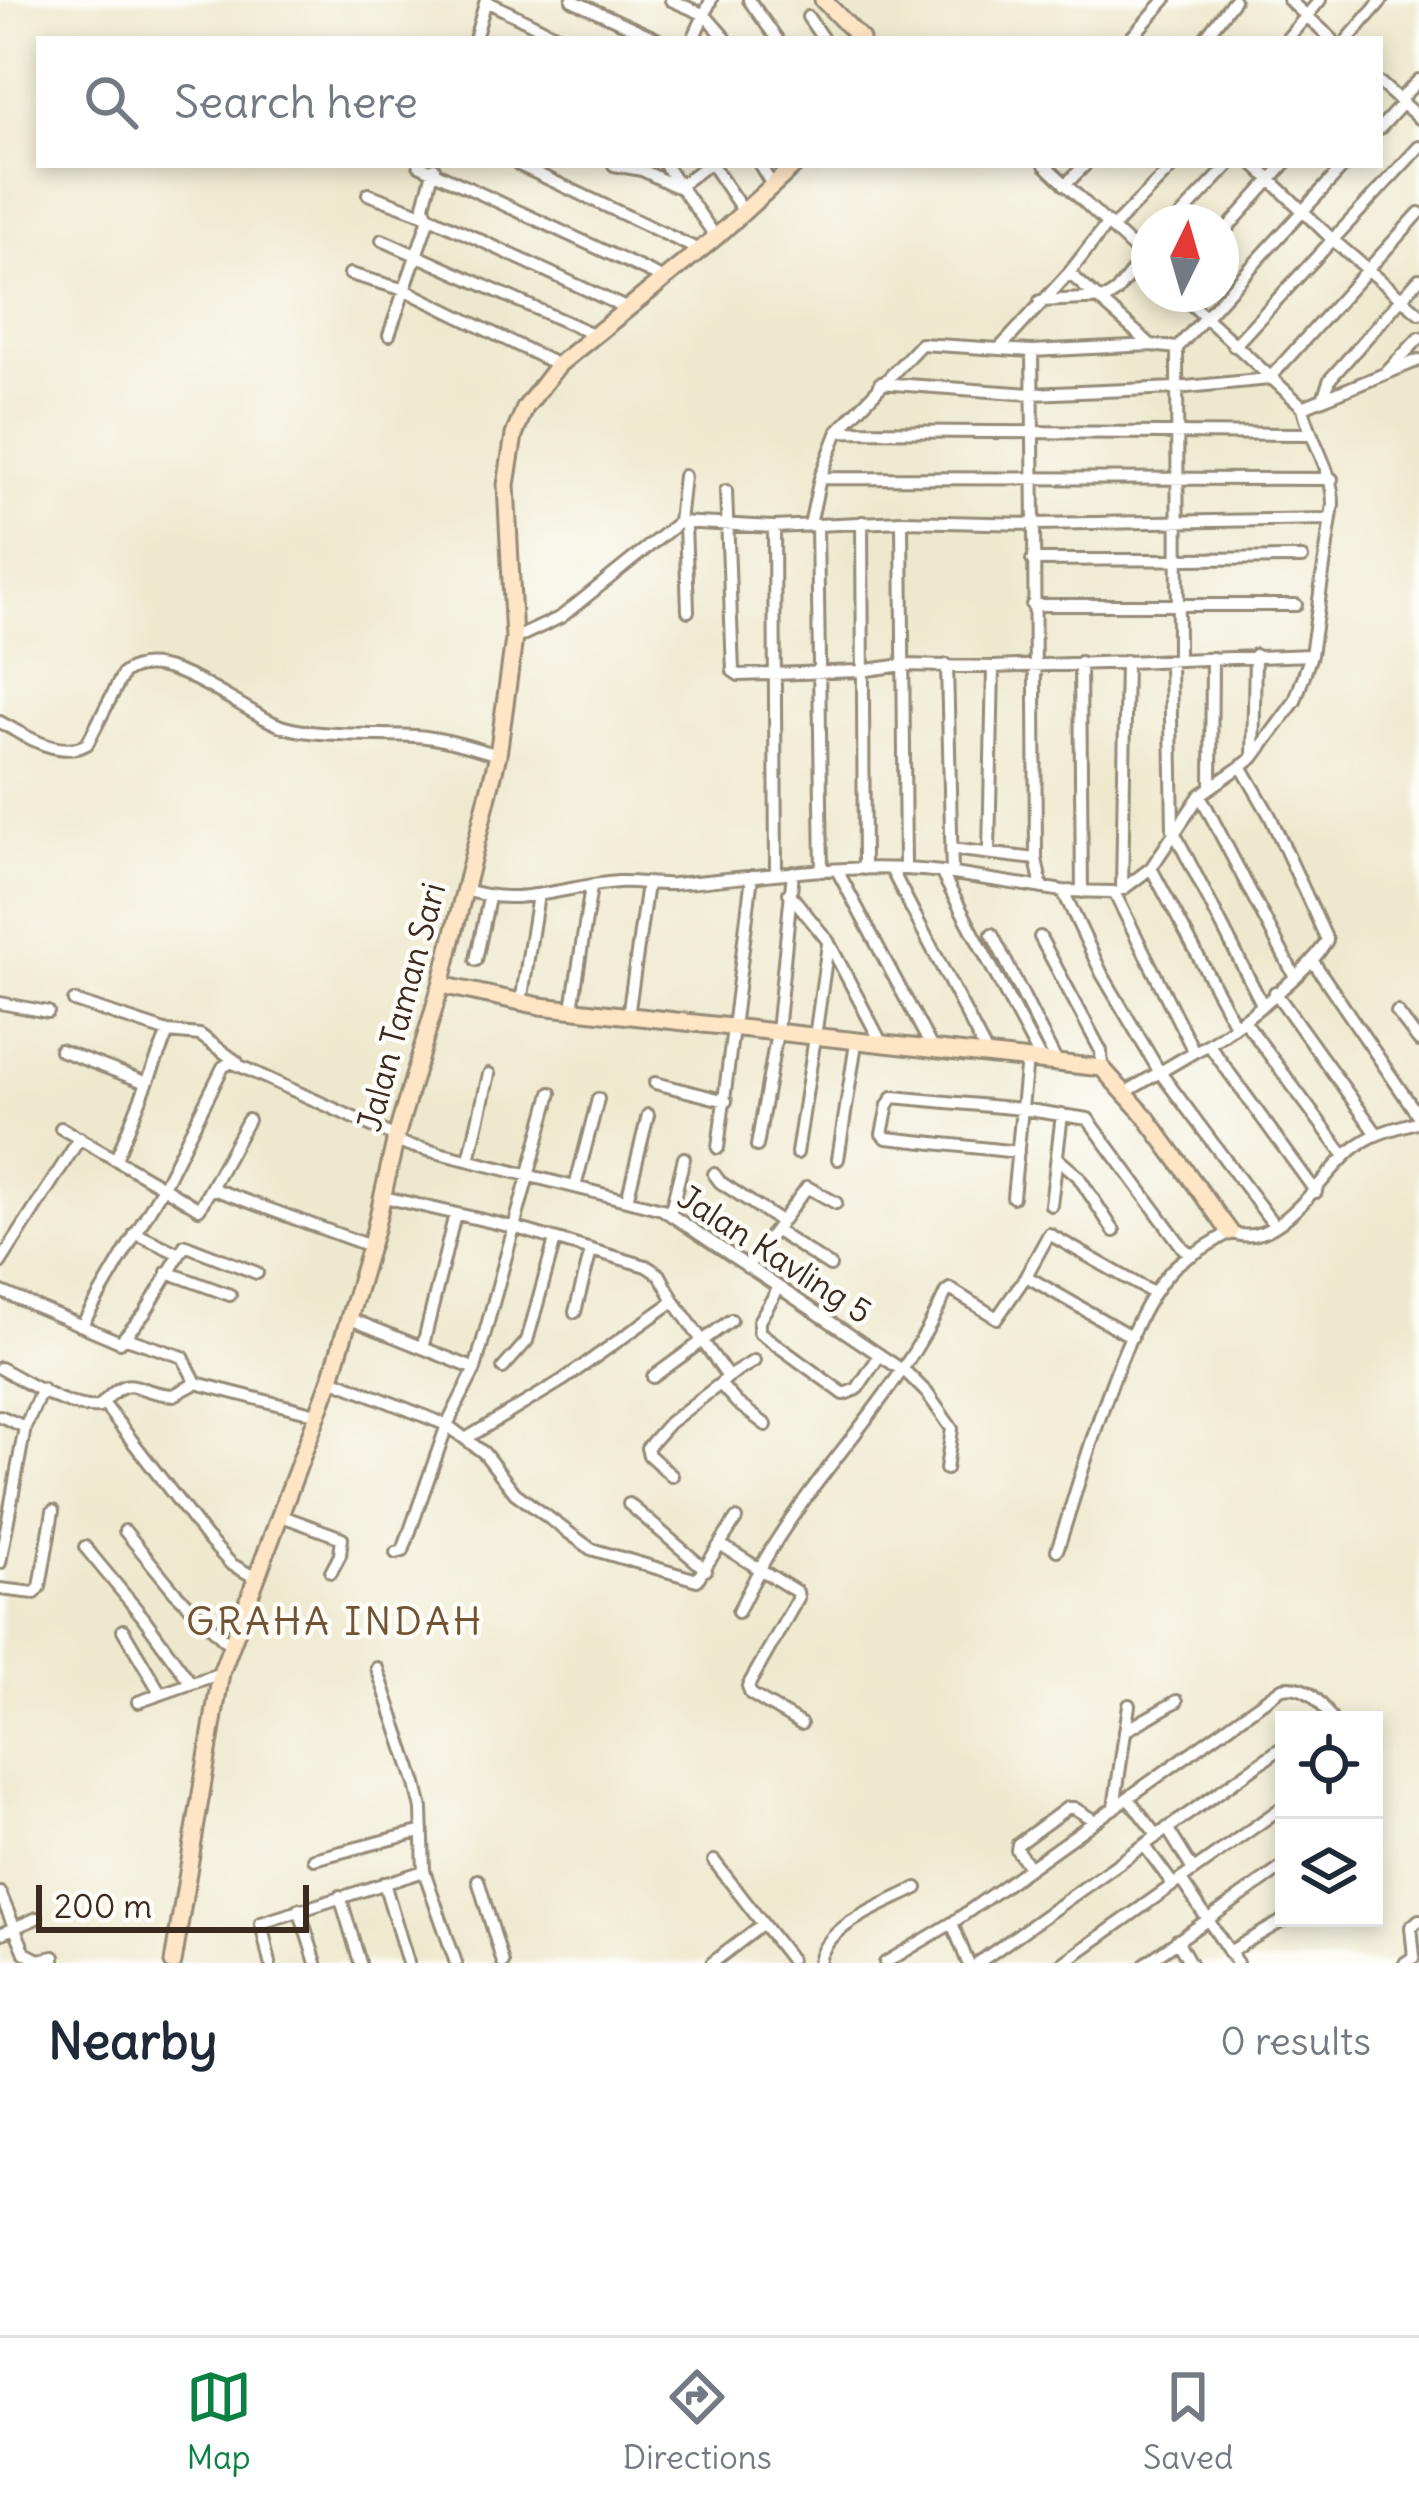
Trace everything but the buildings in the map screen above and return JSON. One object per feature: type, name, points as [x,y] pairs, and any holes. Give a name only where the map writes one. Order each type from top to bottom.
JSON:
[{"type":"street","points":[[572,0],[651,36]]},
{"type":"street","points":[[671,0],[705,16],[723,36]]},
{"type":"street","points":[[695,36],[711,0]]},
{"type":"street","points":[[749,0],[775,36]]},
{"type":"street","points":[[823,0],[858,36]]},
{"type":"street","points":[[1133,36],[1165,0]]},
{"type":"street","points":[[1206,36],[1234,0]]},
{"type":"street","points":[[1289,0],[1329,36]]},
{"type":"street","points":[[1289,36],[1320,0]]},
{"type":"street","points":[[1351,36],[1382,0]]},
{"type":"street","points":[[477,32],[486,1],[557,36]]},
{"type":"street","points":[[808,17],[821,36]]},
{"type":"street","points":[[1383,124],[1419,80]]},
{"type":"street","points":[[1383,86],[1419,118]]},
{"type":"street","points":[[1234,346],[1419,148]]},
{"type":"street","points":[[389,335],[418,254],[434,168]]},
{"type":"street","points":[[436,168],[662,278]]},
{"type":"street","points":[[525,168],[699,250]]},
{"type":"street","points":[[630,168],[678,187]]},
{"type":"street","points":[[667,168],[716,237]]},
{"type":"street","points":[[678,187],[706,168]]},
{"type":"street","points":[[712,168],[744,212]]},
{"type":"street","points":[[762,168],[772,185]]},
{"type":"street","name":"Jalan Taman Sari","points":[[173,1963],[221,1673],[332,1379],[441,985],[498,755],[514,639],[508,456],[525,408],[558,365],[716,237],[792,168]]},
{"type":"street","points":[[1048,168],[1131,244]]},
{"type":"street","points":[[1065,184],[1082,168]]},
{"type":"street","points":[[1000,348],[1110,226],[1171,168]]},
{"type":"street","points":[[1192,204],[1226,168]]},
{"type":"street","points":[[1258,168],[1419,313]]},
{"type":"street","points":[[1239,215],[1281,168]]},
{"type":"street","points":[[1262,1004],[1173,830],[1178,348],[1342,168]]},
{"type":"street","points":[[368,194],[428,216],[626,308]]},
{"type":"street","points":[[880,382],[1031,394],[1269,379],[1419,213]]},
{"type":"street","points":[[382,240],[596,335]]},
{"type":"street","points":[[1070,273],[1151,345]]},
{"type":"street","points":[[350,274],[405,290],[558,365]]},
{"type":"street","points":[[1040,301],[1099,300],[1116,292],[1131,275]]},
{"type":"street","points":[[1324,396],[1330,379],[1419,279]]},
{"type":"street","points":[[463,889],[511,900],[618,882],[905,868],[1082,892],[1118,890],[1151,868],[1200,795],[1253,758],[1284,721],[1311,655],[1331,519],[1332,479],[1309,434],[1303,407],[1199,312]]},
{"type":"street","points":[[1385,374],[1419,338]]},
{"type":"street","points":[[822,871],[813,525],[820,478],[838,431],[921,344],[1033,351],[1178,348]]},
{"type":"street","points":[[1033,351],[1030,477],[1037,663],[1036,860],[1042,888]]},
{"type":"street","points":[[1303,407],[1419,360]]},
{"type":"street","points":[[838,431],[1309,434]]},
{"type":"street","points":[[684,476],[688,610]]},
{"type":"street","points":[[820,478],[1332,479]]},
{"type":"street","points":[[726,491],[733,671],[740,675],[902,664],[993,667],[1311,655]]},
{"type":"street","points":[[514,639],[561,617],[682,523],[1331,519]]},
{"type":"street","points":[[902,521],[905,868]]},
{"type":"street","points":[[862,522],[864,869]]},
{"type":"street","points":[[774,526],[776,873]]},
{"type":"street","points":[[1032,560],[1302,558]]},
{"type":"street","points":[[1032,604],[1296,605]]},
{"type":"street","points":[[1253,758],[1256,655]]},
{"type":"street","points":[[1211,785],[1212,658]]},
{"type":"street","points":[[1126,661],[1118,890],[1194,1052]]},
{"type":"street","points":[[1080,662],[1082,892]]},
{"type":"street","points":[[0,722],[59,749],[79,749],[87,744],[123,674],[143,664],[181,672],[286,728],[421,736],[498,755]]},
{"type":"street","points":[[947,665],[951,849],[946,873],[1042,1061]]},
{"type":"street","points":[[989,853],[993,667]]},
{"type":"street","points":[[1126,1092],[1210,1045],[1325,945],[1326,934],[1241,766]]},
{"type":"street","points":[[1200,795],[1294,975]]},
{"type":"street","points":[[951,849],[1036,860]]},
{"type":"street","points":[[1151,868],[1239,1022],[1344,1155]]},
{"type":"street","points":[[891,869],[988,1056]]},
{"type":"street","points":[[837,870],[932,1048]]},
{"type":"street","points":[[757,1146],[777,1028],[793,872]]},
{"type":"street","points":[[718,1148],[752,876]]},
{"type":"street","points":[[628,1011],[647,884]]},
{"type":"street","points":[[573,1002],[591,887]]},
{"type":"street","points":[[1063,891],[1102,974],[1159,1071],[1274,1225]]},
{"type":"street","points":[[789,893],[828,941],[884,1043]]},
{"type":"street","points":[[522,996],[538,895]]},
{"type":"street","points":[[476,960],[489,898]]},
{"type":"street","points":[[992,934],[1042,1061],[1022,1108],[1013,1197]]},
{"type":"street","points":[[1040,937],[1101,1051],[1102,1068]]},
{"type":"street","points":[[797,1153],[828,941]]},
{"type":"street","points":[[441,985],[541,1002],[1102,1068],[1126,1092],[1230,1232],[1242,1238],[1274,1225],[1316,1192],[1344,1155],[1378,1134],[1419,1119],[1312,960]]},
{"type":"street","points":[[1275,992],[1378,1134]]},
{"type":"street","points":[[482,994],[573,1002],[598,1009]]},
{"type":"street","name":"Jalan Kavling 5","points":[[74,1001],[168,1032],[200,1035],[266,1079],[395,1139],[670,1214],[905,1372],[927,1393],[952,1429],[946,1469]]},
{"type":"street","points":[[0,1003],[48,1012]]},
{"type":"street","points":[[1397,1012],[1419,1041]]},
{"type":"street","points":[[116,1159],[168,1032]]},
{"type":"street","points":[[815,1034],[856,1043],[884,1043]]},
{"type":"street","points":[[838,1159],[856,1043]]},
{"type":"street","points":[[1210,1045],[1316,1192]]},
{"type":"street","points":[[60,1050],[147,1083]]},
{"type":"street","points":[[82,1325],[163,1186],[223,1067],[237,1062]]},
{"type":"street","points":[[470,1160],[489,1074]]},
{"type":"street","points":[[655,1083],[726,1101]]},
{"type":"street","points":[[396,1553],[403,1551],[447,1425],[475,1369],[551,1093]]},
{"type":"street","points":[[1018,1152],[882,1134],[888,1105],[893,1097],[1088,1119],[1192,1255]]},
{"type":"street","points":[[575,1187],[598,1099]]},
{"type":"street","points":[[1051,1205],[1062,1114]]},
{"type":"street","points":[[627,1199],[648,1115]]},
{"type":"street","points":[[61,1127],[199,1209],[248,1120]]},
{"type":"street","points":[[0,1263],[80,1138]]},
{"type":"street","points":[[670,1214],[684,1158]]},
{"type":"street","points":[[1057,1158],[1069,1165],[1114,1231]]},
{"type":"street","points":[[714,1174],[830,1266]]},
{"type":"street","points":[[747,1267],[807,1187],[836,1203]]},
{"type":"street","points":[[211,1188],[370,1246]]},
{"type":"street","points":[[384,1197],[646,1266],[660,1275],[737,1403],[766,1425]]},
{"type":"street","points":[[423,1345],[455,1214]]},
{"type":"street","points":[[135,1232],[179,1255]]},
{"type":"street","points":[[1057,1550],[1144,1304],[1173,1267],[1230,1232]]},
{"type":"street","points":[[738,1612],[773,1545],[905,1372],[950,1288],[997,1318],[1049,1234],[1153,1293]]},
{"type":"street","points":[[503,1368],[526,1341],[555,1240]]},
{"type":"street","points":[[0,1292],[120,1342],[146,1313],[185,1246],[257,1273]]},
{"type":"street","points":[[575,1312],[591,1251]]},
{"type":"street","points":[[167,1272],[230,1295]]},
{"type":"street","points":[[1026,1276],[1132,1336]]},
{"type":"street","points":[[778,1288],[759,1321],[759,1332],[844,1394],[853,1393],[880,1355]]},
{"type":"street","points":[[467,1438],[563,1380],[674,1301]]},
{"type":"street","points":[[348,1318],[475,1369]]},
{"type":"street","points":[[653,1377],[731,1320]]},
{"type":"street","points":[[126,1338],[183,1357],[196,1383]]},
{"type":"street","points":[[672,1476],[649,1456],[647,1448],[669,1423],[754,1361]]},
{"type":"street","points":[[0,1368],[92,1408],[123,1384],[174,1395],[196,1383],[320,1414]]},
{"type":"street","points":[[332,1379],[447,1425],[467,1438],[514,1493],[591,1549],[698,1580],[736,1519]]},
{"type":"street","points":[[0,1564],[25,1427],[41,1389]]},
{"type":"street","points":[[104,1403],[206,1537],[231,1564],[256,1578]]},
{"type":"street","points":[[0,1416],[25,1427]]},
{"type":"street","points":[[628,1504],[706,1570]]},
{"type":"street","points":[[0,1589],[35,1593],[40,1587],[53,1510]]},
{"type":"street","points":[[282,1516],[342,1538],[331,1572]]},
{"type":"street","points":[[125,1531],[191,1610],[231,1646]]},
{"type":"street","points":[[722,1545],[797,1592],[798,1598],[748,1686],[751,1694],[801,1724]]},
{"type":"street","points":[[85,1547],[190,1682]]},
{"type":"street","points":[[122,1630],[161,1694]]},
{"type":"street","points":[[377,1668],[416,1784],[424,1871],[455,1963]]},
{"type":"street","points":[[138,1702],[221,1673]]},
{"type":"street","points":[[885,1963],[952,1923],[1282,1688],[1307,1690],[1321,1711]]},
{"type":"street","points":[[1125,1731],[1177,1701]]},
{"type":"street","points":[[1114,1808],[1129,1705]]},
{"type":"street","points":[[978,1963],[1275,1752]]},
{"type":"street","points":[[1128,1798],[1193,1870]]},
{"type":"street","points":[[1029,1867],[1018,1844],[1064,1810],[1074,1808],[1095,1821]]},
{"type":"street","points":[[1063,1963],[1275,1812]]},
{"type":"street","points":[[314,1859],[423,1831]]},
{"type":"street","points":[[1144,1844],[1209,1921],[1233,1958],[1275,1927]]},
{"type":"street","points":[[714,1861],[790,1959]]},
{"type":"street","points":[[270,1963],[261,1923],[424,1871]]},
{"type":"street","points":[[1146,1963],[1275,1872]]},
{"type":"street","points":[[478,1880],[502,1963]]},
{"type":"street","points":[[384,1883],[408,1963]]},
{"type":"street","points":[[819,1963],[821,1949],[842,1930],[917,1888]]},
{"type":"street","points":[[0,1893],[29,1958],[54,1957],[55,1963]]},
{"type":"street","points":[[340,1896],[360,1963]]},
{"type":"street","points":[[298,1909],[316,1963]]},
{"type":"street","points":[[0,1934],[37,1918]]},
{"type":"street","points":[[1413,1958],[1411,1927],[1419,1920]]},
{"type":"street","points":[[952,1923],[968,1963]]},
{"type":"street","points":[[712,1963],[763,1924]]},
{"type":"street","points":[[1177,1940],[1190,1963]]},
{"type":"district","name":"GRAHA INDAH","points":[[335,1621]]}]
